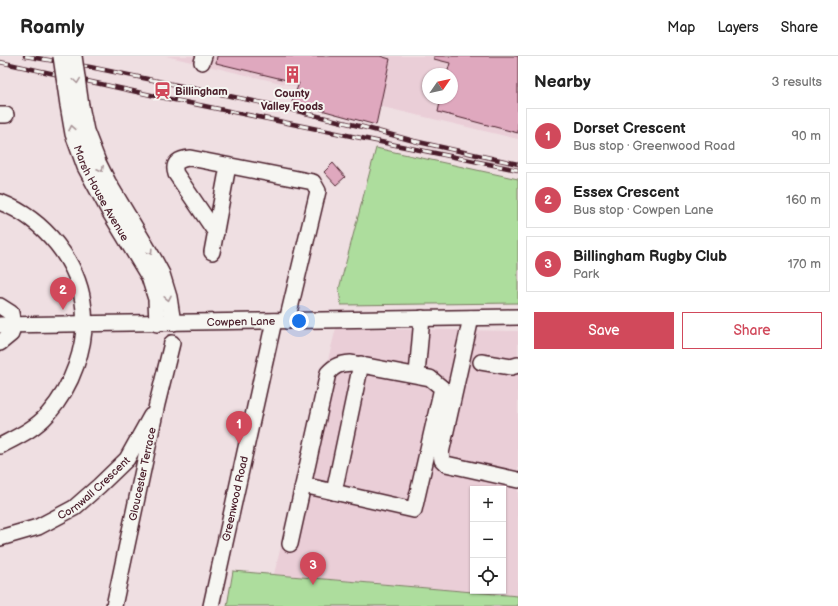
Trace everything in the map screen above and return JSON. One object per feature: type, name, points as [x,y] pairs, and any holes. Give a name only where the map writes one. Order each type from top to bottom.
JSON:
[{"type":"street","name":"Marsh House Avenue","points":[[61,56],[74,106],[98,162],[108,182],[162,274],[173,323]]},
{"type":"street","name":"Marsh House Avenue","points":[[74,56],[73,134],[85,167],[109,211],[149,277],[156,300],[157,324]]},
{"type":"street","points":[[212,252],[216,233],[228,166],[190,158],[181,159],[176,163],[174,168],[176,174],[216,233]]},
{"type":"street","name":"Greenwood Road","points":[[211,606],[281,321],[318,191],[313,182],[228,166]]},
{"type":"street","points":[[0,202],[22,212],[38,225],[53,240],[66,258],[75,275],[81,293],[84,323],[78,362],[66,388],[48,414],[28,432],[0,446]]},
{"type":"street","points":[[0,306],[11,313],[6,325],[11,334],[0,343]]},
{"type":"street","name":"Cowpen Lane","points":[[6,325],[84,323],[157,324],[518,317]]},
{"type":"street","points":[[417,374],[422,318]]},
{"type":"street","points":[[471,318],[441,453],[442,460],[446,464],[518,480]]},
{"type":"street","name":"Gloucester Terrace","points":[[114,606],[157,404],[172,343]]},
{"type":"street","points":[[480,362],[511,367],[518,365]]},
{"type":"street","points":[[290,544],[303,485],[328,373],[333,366],[351,363],[417,374],[430,378],[442,388],[414,510],[303,485]]},
{"type":"street","points":[[334,492],[361,364]]},
{"type":"street","name":"Cornwall Crescent","points":[[0,538],[38,526],[74,508],[127,459],[157,404]]},
{"type":"street","points":[[127,459],[144,468]]},
{"type":"shaded area","points":[[166,56],[518,56],[518,139]]},
{"type":"shaded area","points":[[336,328],[518,331],[518,596],[496,594],[506,594],[506,486],[470,486],[470,592],[274,574]]},
{"type":"green space","points":[[376,148],[518,179],[518,303],[341,305],[339,289]]},
{"type":"green space","points":[[233,571],[470,592],[470,594],[518,596],[518,606],[227,606]]},
{"type":"building","points":[[217,56],[380,56],[390,59],[376,125],[292,102],[299,83],[216,63]]},
{"type":"building","points":[[434,56],[518,56],[518,133],[438,112],[440,104],[458,104],[458,68],[449,68],[450,63],[434,59]]},
{"type":"building","points":[[333,163],[345,177],[336,185],[324,172]]},
{"type":"railway","points":[[25,56],[90,67],[268,104],[414,141],[518,164]]},
{"type":"railway","points":[[0,62],[160,97],[518,170]]},
{"type":"place","name":"County Valley Foods","points":[[292,75]]},
{"type":"place","name":"Billingham","points":[[162,91]]},
{"type":"place","name":"Essex Crescent","points":[[63,310]]},
{"type":"place","name":"Dorset Crescent","points":[[239,444]]},
{"type":"place","name":"Billingham Rugby Club","points":[[313,585]]}]
